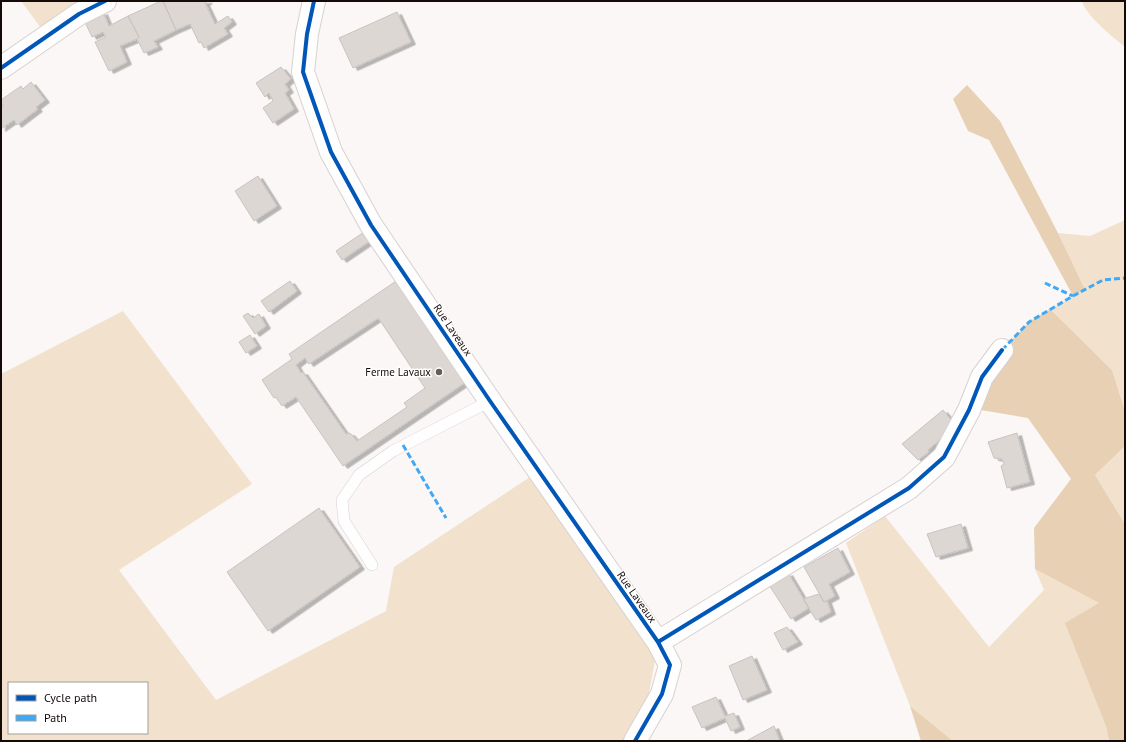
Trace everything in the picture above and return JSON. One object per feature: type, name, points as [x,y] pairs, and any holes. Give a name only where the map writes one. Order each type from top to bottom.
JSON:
[{"type":"street","points":[[1,68],[79,14],[105,1]]},
{"type":"street","name":"Rue Laveaux","points":[[314,1],[307,34],[303,72],[331,152],[371,226],[490,401],[658,642],[670,665],[662,694],[635,741]]},
{"type":"street","points":[[658,642],[909,488],[944,457],[969,410],[982,376],[1002,350]]},
{"type":"lane","points":[[372,565],[344,521],[342,500],[360,475],[393,450],[490,401]]},
{"type":"shaded area","points":[[21,1],[92,1],[41,28]]},
{"type":"shaded area","points":[[1082,1],[1125,1],[1125,47],[1094,20]]},
{"type":"shaded area","points":[[967,85],[1000,121],[1058,233],[1085,290],[1073,296],[989,140],[968,131],[953,99]]},
{"type":"shaded area","points":[[1125,220],[1125,411],[1112,370],[1050,309],[1084,290],[1058,233],[1090,236]]},
{"type":"shaded area","points":[[1050,309],[1112,370],[1125,411],[1125,446],[1095,475],[1125,524],[1125,741],[1109,741],[1106,726],[1065,623],[1099,603],[1035,569],[1034,528],[1071,479],[1028,418],[975,409],[1002,350],[1029,322]]},
{"type":"shaded area","points":[[123,311],[252,484],[119,570],[216,700],[386,611],[394,567],[533,475],[656,655],[647,704],[623,741],[1,741],[1,374]]},
{"type":"shaded area","points":[[1125,446],[1125,524],[1095,475]]},
{"type":"shaded area","points":[[885,516],[989,647],[1044,590],[1035,569],[1099,603],[1106,726],[1109,741],[953,741],[910,706],[846,543]]},
{"type":"shaded area","points":[[910,706],[953,741],[921,741]]},
{"type":"building","points":[[163,1],[176,30],[154,41],[158,47],[144,53],[137,39],[139,37],[128,16]]},
{"type":"building","points":[[163,1],[208,1],[205,3],[215,24],[228,16],[232,22],[224,28],[228,34],[204,48],[201,42],[199,43],[190,24],[176,30]]},
{"type":"building","points":[[103,12],[109,26],[128,16],[139,37],[120,46],[127,62],[109,71],[95,42],[106,37],[103,32],[92,37],[85,22]]},
{"type":"building","points":[[397,12],[411,42],[353,68],[339,38]]},
{"type":"building","points":[[281,67],[291,79],[285,84],[289,90],[285,93],[294,109],[273,123],[263,108],[273,101],[269,93],[265,97],[256,83]]},
{"type":"building","points":[[31,82],[45,100],[36,107],[38,109],[17,125],[14,120],[1,129],[1,107],[3,106],[1,100],[21,86],[23,89]]},
{"type":"building","points":[[258,176],[277,206],[254,221],[235,191]]},
{"type":"building","points":[[364,232],[370,241],[342,260],[336,251]]},
{"type":"building","name":"Ferme Lavaux","points":[[399,279],[469,380],[343,466],[296,397],[282,406],[276,397],[274,398],[262,380],[292,359],[289,354]],"holes":[[[379,319],[425,388],[404,403],[407,407],[357,441],[350,433],[346,434],[303,372],[301,373],[296,365],[305,358],[309,364]]]},
{"type":"building","points":[[290,281],[297,291],[269,312],[261,301]]},
{"type":"building","points":[[248,313],[253,318],[259,314],[266,326],[255,334],[243,316]]},
{"type":"building","points":[[250,335],[257,346],[246,353],[239,342]]},
{"type":"building","points":[[943,410],[956,426],[928,450],[929,452],[918,460],[902,444]]},
{"type":"building","points":[[1017,433],[1030,482],[1007,488],[1001,466],[1004,464],[1002,459],[994,458],[988,442]]},
{"type":"building","points":[[319,508],[360,567],[268,631],[227,572]]},
{"type":"building","points":[[961,524],[968,548],[936,557],[927,534]]},
{"type":"building","points":[[838,548],[850,572],[829,584],[835,596],[824,602],[804,567]]},
{"type":"building","points":[[788,573],[809,608],[791,619],[769,585]]},
{"type":"building","points":[[819,594],[824,602],[827,601],[831,612],[816,620],[803,599]]},
{"type":"building","points":[[787,627],[798,642],[783,650],[774,633]]},
{"type":"building","points":[[752,656],[767,690],[743,700],[729,666]]},
{"type":"building","points":[[716,697],[725,716],[734,713],[740,727],[731,731],[725,718],[702,728],[692,707]]},
{"type":"building","points":[[774,726],[780,741],[748,740]]},
{"type":"marked path","points":[[1002,350],[1029,322],[1073,296],[1103,280],[1125,278]]},
{"type":"marked path","points":[[1045,283],[1073,296]]},
{"type":"marked path","points":[[403,445],[446,518]]},
{"type":"cycle path","points":[[1,68],[79,14],[105,1]]},
{"type":"cycle path","points":[[314,1],[307,34],[303,72],[331,152],[371,225],[490,401],[658,642],[670,665],[662,694],[635,741]]},
{"type":"cycle path","points":[[658,642],[909,488],[944,457],[969,410],[982,377],[1002,350]]},
{"type":"place","name":"Ferme Lavaux","points":[[439,372]]}]
